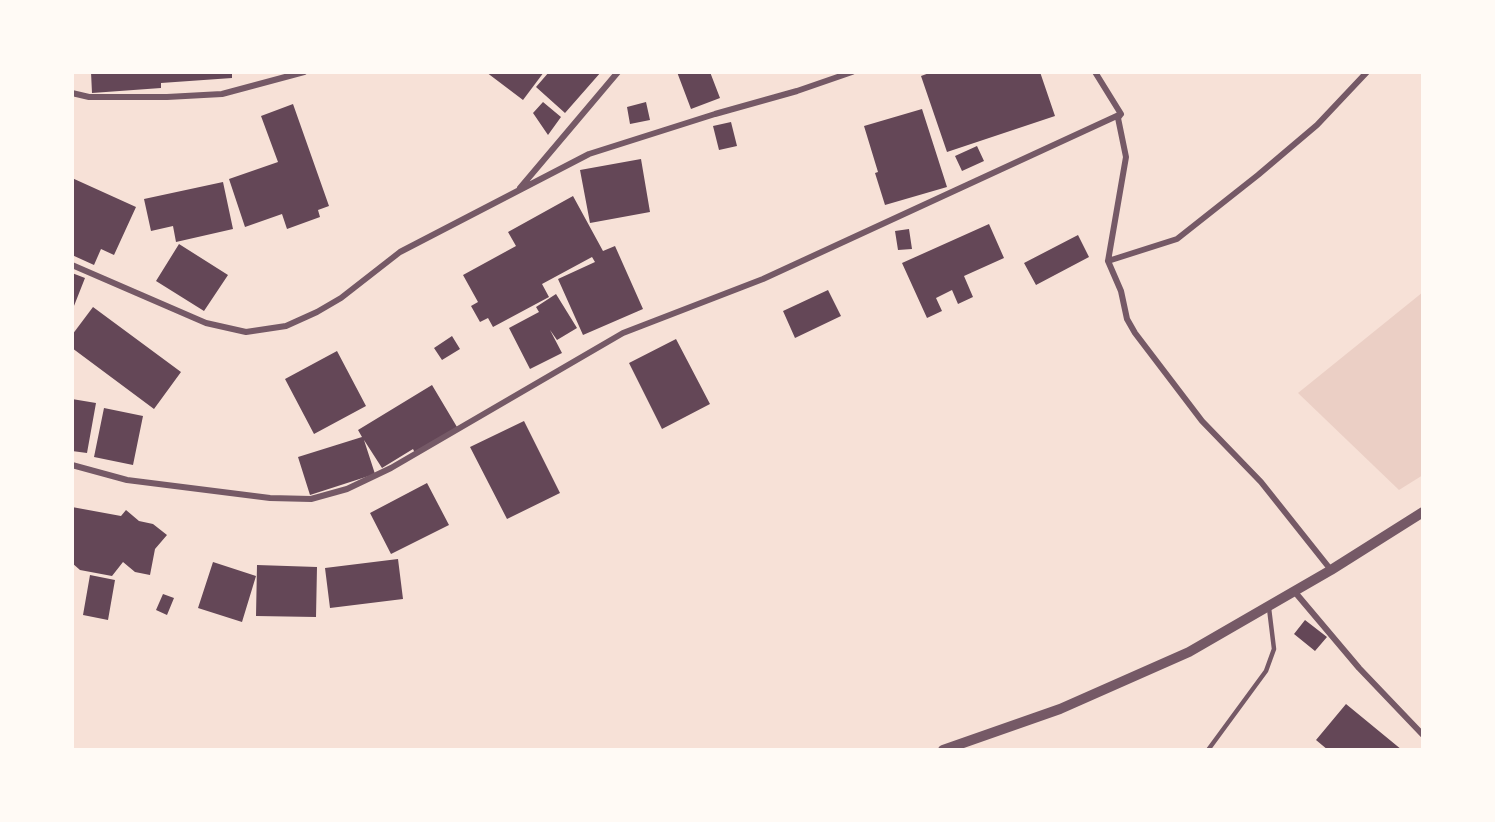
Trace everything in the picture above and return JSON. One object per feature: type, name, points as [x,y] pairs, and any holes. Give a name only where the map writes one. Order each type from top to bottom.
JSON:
[{"type":"street","points":[[72,93],[89,97],[167,98],[222,94],[304,72]]},
{"type":"street","points":[[518,190],[618,72]]},
{"type":"street","points":[[72,265],[206,323],[246,332],[286,326],[341,298],[400,252],[589,154],[852,72]]},
{"type":"street","points":[[1095,72],[1121,114]]},
{"type":"street","points":[[1108,261],[1177,239],[1317,125],[1367,72]]},
{"type":"street","points":[[1121,114],[1118,118],[1126,157],[1108,261],[1121,291],[1127,319],[1135,333],[1203,421],[1261,482],[1331,570]]},
{"type":"street","points":[[72,465],[127,480],[270,498],[312,499],[347,489],[391,468],[623,333],[763,279],[1121,114]]},
{"type":"street","points":[[944,750],[1060,709],[1189,652],[1331,570],[1423,512]]},
{"type":"street","points":[[1294,591],[1359,668],[1423,735]]},
{"type":"lane","points":[[1208,750],[1266,671],[1274,649],[1269,606]]},
{"type":"shaded area","points":[[1423,292],[1423,475],[1399,490],[1298,393]]},
{"type":"building","points":[[91,72],[232,72],[232,78],[161,83],[161,88],[92,93]]},
{"type":"building","points":[[486,72],[544,72],[523,100]]},
{"type":"building","points":[[549,72],[601,72],[565,113],[536,87]]},
{"type":"building","points":[[677,72],[710,72],[720,98],[691,109]]},
{"type":"building","points":[[932,72],[1040,72],[1055,116],[947,152],[921,76]]},
{"type":"building","points":[[543,102],[561,117],[548,135],[533,113]]},
{"type":"building","points":[[646,102],[650,120],[630,124],[627,107]]},
{"type":"building","points":[[293,104],[329,206],[318,210],[320,217],[287,229],[282,214],[245,227],[229,179],[278,162],[261,116]]},
{"type":"building","points":[[922,109],[947,187],[885,205],[864,126]]},
{"type":"building","points":[[731,122],[737,146],[719,150],[713,126]]},
{"type":"building","points":[[977,146],[984,161],[962,171],[955,156]]},
{"type":"building","points":[[641,159],[650,212],[590,223],[580,170]]},
{"type":"building","points":[[72,178],[136,207],[114,255],[101,249],[94,265],[72,255]]},
{"type":"building","points":[[223,182],[233,229],[176,242],[173,226],[151,231],[144,199]]},
{"type":"building","points":[[573,196],[603,251],[615,246],[643,309],[583,335],[558,279],[595,262],[592,257],[542,284],[549,297],[493,327],[488,318],[480,322],[471,306],[478,302],[463,275],[516,246],[508,232]]},
{"type":"building","points":[[989,224],[1004,258],[964,276],[973,297],[958,304],[952,290],[936,298],[942,311],[927,318],[902,263]]},
{"type":"building","points":[[909,229],[912,249],[898,250],[895,231]]},
{"type":"building","points":[[1078,235],[1089,257],[1036,285],[1024,263]]},
{"type":"building","points":[[179,244],[228,275],[204,311],[156,281]]},
{"type":"building","points":[[72,273],[85,278],[72,311]]},
{"type":"building","points":[[828,290],[841,316],[795,338],[783,311]]},
{"type":"building","points":[[556,294],[577,328],[557,340],[550,330],[562,353],[530,369],[509,328],[539,312],[536,307]]},
{"type":"building","points":[[93,307],[181,372],[154,409],[72,348],[72,335]]},
{"type":"building","points":[[452,336],[460,349],[442,360],[434,348]]},
{"type":"building","points":[[676,339],[710,404],[662,429],[629,363]]},
{"type":"building","points":[[337,351],[366,406],[314,434],[285,379]]},
{"type":"building","points":[[432,385],[457,427],[415,453],[413,449],[382,468],[364,440],[375,474],[310,495],[298,457],[362,437],[358,430]]},
{"type":"building","points":[[72,399],[96,403],[87,453],[72,451]]},
{"type":"building","points":[[104,408],[143,416],[133,465],[94,457]]},
{"type":"building","points":[[524,421],[560,493],[507,519],[470,447]]},
{"type":"building","points":[[427,483],[449,525],[391,554],[370,513]]},
{"type":"building","points":[[72,507],[121,516],[126,510],[139,521],[153,524],[167,535],[155,549],[150,575],[135,572],[123,562],[112,576],[80,570],[72,563]]},
{"type":"building","points":[[398,559],[403,599],[330,608],[325,568]]},
{"type":"building","points":[[213,562],[256,576],[242,622],[198,608]]},
{"type":"building","points":[[257,565],[317,567],[316,617],[256,616]]},
{"type":"building","points":[[90,575],[115,580],[108,620],[83,615]]},
{"type":"building","points":[[163,594],[174,598],[167,615],[156,610]]},
{"type":"building","points":[[1305,620],[1327,637],[1315,651],[1294,634]]},
{"type":"building","points":[[1346,704],[1402,750],[1328,750],[1316,740]]}]
